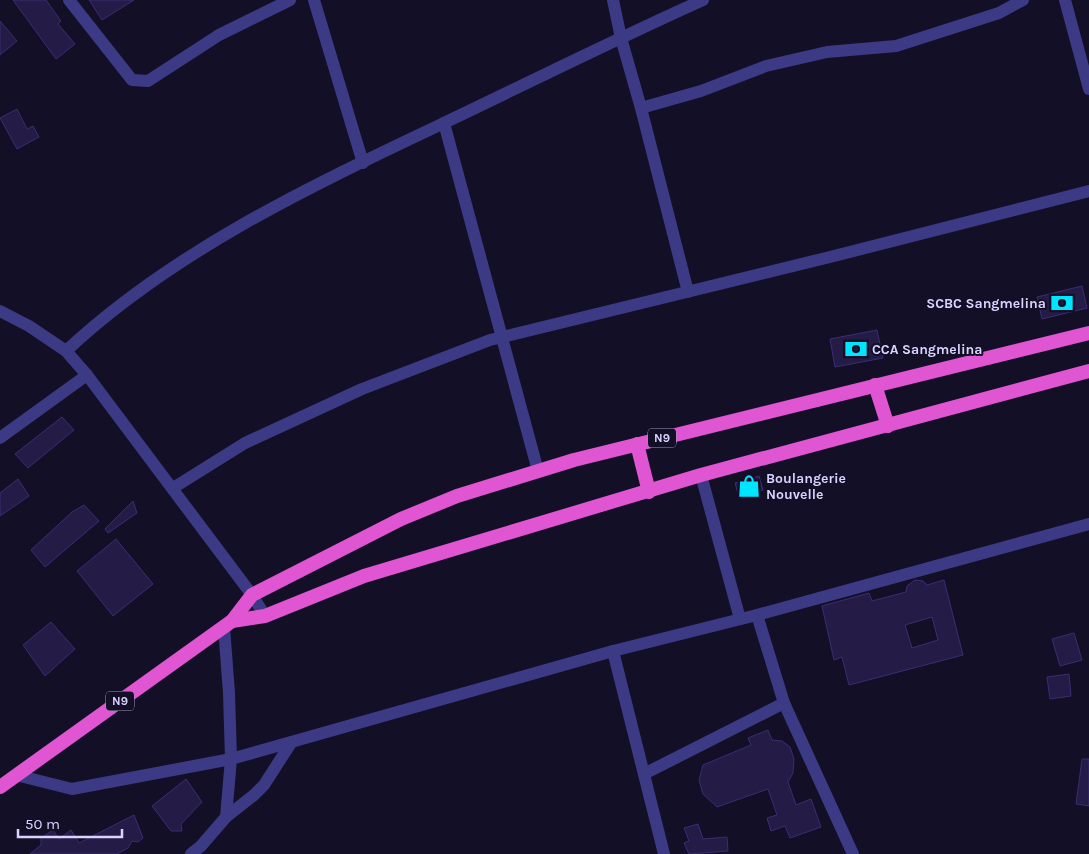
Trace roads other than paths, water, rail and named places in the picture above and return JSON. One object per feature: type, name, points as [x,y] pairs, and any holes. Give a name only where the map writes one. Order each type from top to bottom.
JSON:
[{"type":"highway","name":"N9","points":[[0,787],[228,624],[252,595],[401,519],[457,496],[538,471],[637,444],[1089,333]]},
{"type":"highway","name":"N9","points":[[228,624],[265,616],[364,576],[701,476],[1089,371]]},
{"type":"highway","points":[[875,385],[888,426]]},
{"type":"highway","points":[[637,444],[649,492]]},
{"type":"street","points":[[69,0],[132,80],[148,81],[219,35],[290,0]]},
{"type":"street","points":[[314,0],[363,163]]},
{"type":"street","points":[[613,0],[621,38],[688,292]]},
{"type":"street","points":[[66,351],[114,309],[168,270],[269,211],[444,123],[703,0]]},
{"type":"street","points":[[641,108],[701,91],[766,66],[827,52],[896,46],[999,13],[1023,0]]},
{"type":"street","points":[[1065,0],[1089,89]]},
{"type":"street","points":[[444,123],[538,471]]},
{"type":"street","points":[[173,488],[245,443],[362,389],[502,337],[1089,191]]},
{"type":"street","points":[[0,311],[29,326],[66,351],[87,375],[173,488],[252,595],[265,616]]},
{"type":"street","points":[[0,438],[87,375]]},
{"type":"street","points":[[701,476],[740,619]]},
{"type":"street","points":[[16,775],[72,789],[231,759],[613,651],[757,615],[1089,524]]},
{"type":"street","points":[[757,615],[784,703],[853,854]]},
{"type":"street","points":[[226,817],[231,759],[228,624]]},
{"type":"street","points":[[613,651],[664,854]]},
{"type":"street","points":[[644,774],[784,703]]},
{"type":"street","points":[[191,854],[202,846],[226,817],[254,796],[291,742]]},
{"type":"place","name":"SCBC Sangmelina","points":[[1062,303]]},
{"type":"place","name":"CCA Sangmelina","points":[[856,349]]},
{"type":"place","name":"Boulangerie Nouvelle","points":[[749,486]]}]
